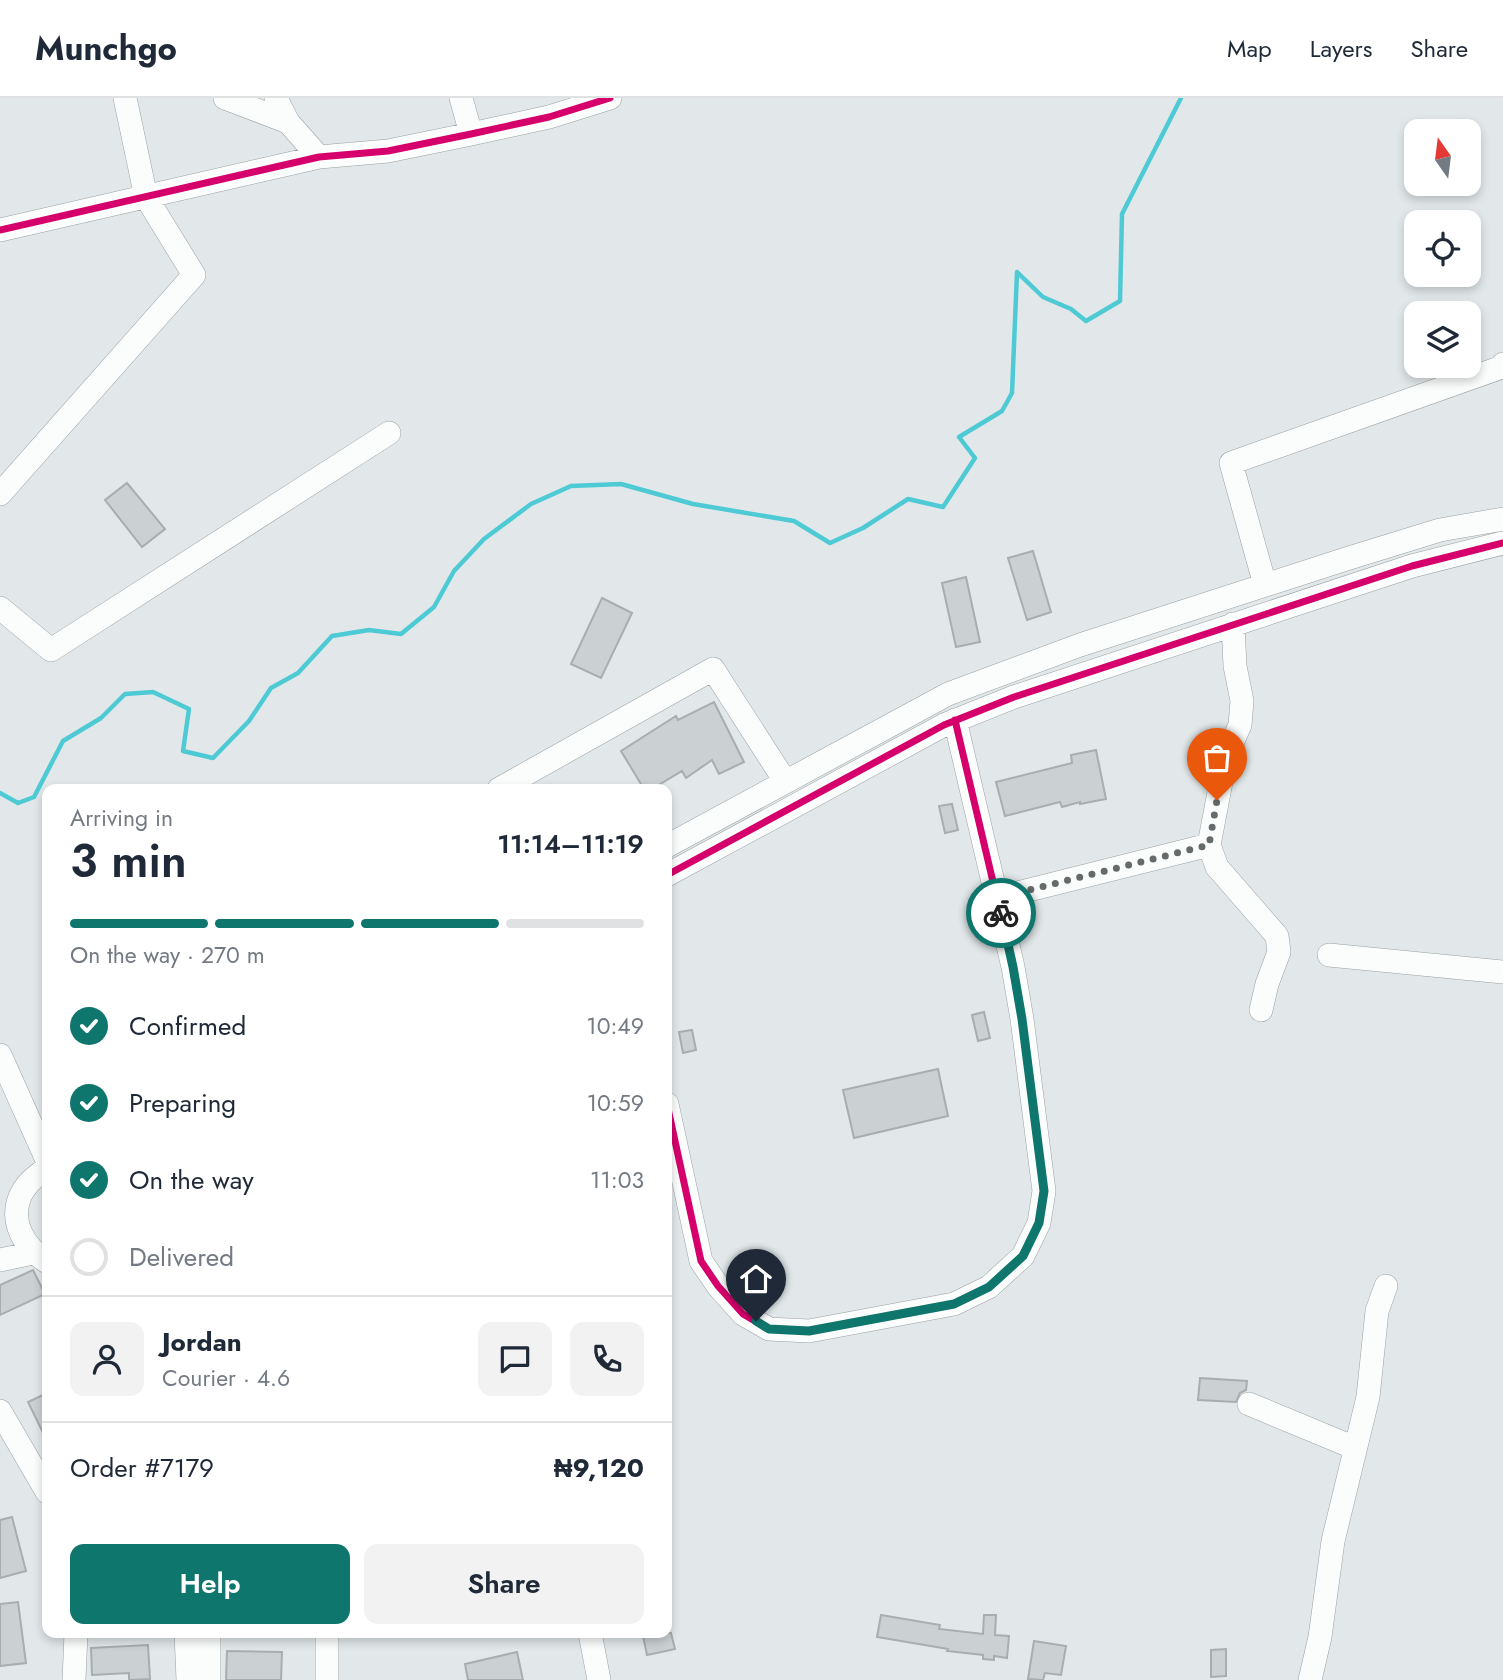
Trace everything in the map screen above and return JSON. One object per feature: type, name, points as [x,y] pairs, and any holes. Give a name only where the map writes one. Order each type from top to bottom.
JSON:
[{"type":"street","points":[[0,494],[194,275],[146,197],[125,98]]},
{"type":"street","points":[[225,98],[288,122]]},
{"type":"street","points":[[276,98],[288,122],[319,157]]},
{"type":"street","points":[[461,98],[471,134]]},
{"type":"street","points":[[0,230],[319,157],[388,151],[471,134],[549,117],[610,98]]},
{"type":"street","points":[[1265,585],[1231,463],[1502,367],[1503,364]]},
{"type":"street","points":[[0,608],[51,650],[389,433]]},
{"type":"street","points":[[672,843],[948,694],[1080,646],[1265,585],[1440,530],[1503,519]]},
{"type":"street","points":[[672,872],[955,720],[1014,697],[1412,566],[1503,543]]},
{"type":"street","points":[[1233,624],[1235,666],[1242,701],[1240,724],[1226,756],[1209,845],[1217,867],[1277,936],[1279,952],[1261,1010]]},
{"type":"street","points":[[508,784],[713,669],[785,781]]},
{"type":"street","points":[[672,1127],[701,1261],[743,1314],[769,1329],[809,1331],[954,1304],[989,1287],[1023,1256],[1039,1223],[1044,1191],[1016,980],[955,720]]},
{"type":"street","points":[[997,898],[1209,845]]},
{"type":"street","points":[[1329,955],[1503,972]]},
{"type":"street","points":[[0,1055],[42,1149]]},
{"type":"street","points":[[40,1257],[22,1239],[8,1230],[24,1189],[42,1172]]},
{"type":"street","points":[[0,1260],[40,1257]]},
{"type":"street","points":[[1310,1680],[1320,1637],[1333,1541],[1368,1397],[1377,1311],[1386,1286]]},
{"type":"street","points":[[1249,1404],[1355,1448]]},
{"type":"street","points":[[0,1411],[42,1483]]},
{"type":"street","points":[[74,1680],[76,1638]]},
{"type":"street","points":[[186,1638],[188,1680]]},
{"type":"street","points":[[209,1638],[209,1680]]},
{"type":"street","points":[[327,1638],[327,1680]]},
{"type":"street","points":[[591,1638],[599,1680]]},
{"type":"building","points":[[127,483],[165,529],[142,547],[105,500]]},
{"type":"building","points":[[1033,551],[1051,612],[1027,620],[1008,558]]},
{"type":"building","points":[[966,577],[980,642],[956,647],[942,583]]},
{"type":"building","points":[[602,598],[632,613],[601,678],[571,664]]},
{"type":"building","points":[[714,702],[744,762],[719,774],[712,760],[686,778],[682,771],[660,784],[641,784],[621,751],[676,716],[678,720]]},
{"type":"building","points":[[1096,750],[1106,799],[1062,807],[1060,802],[1005,816],[996,782],[1072,763],[1071,755]]},
{"type":"building","points":[[952,804],[958,830],[945,833],[939,806]]},
{"type":"building","points":[[984,1012],[990,1038],[978,1041],[972,1015]]},
{"type":"building","points":[[692,1030],[696,1050],[683,1053],[679,1032]]},
{"type":"building","points":[[938,1069],[948,1116],[854,1138],[843,1090]]},
{"type":"building","points":[[33,1270],[42,1288],[42,1295],[0,1315],[0,1285]]},
{"type":"building","points":[[1200,1378],[1247,1381],[1246,1390],[1240,1393],[1236,1402],[1198,1400]]},
{"type":"building","points":[[42,1395],[42,1431],[28,1402]]},
{"type":"building","points":[[12,1517],[26,1571],[0,1578],[0,1520]]},
{"type":"building","points":[[18,1602],[26,1663],[0,1666],[0,1604]]},
{"type":"building","points":[[881,1615],[940,1625],[939,1629],[983,1634],[984,1615],[996,1615],[995,1635],[1009,1636],[1007,1658],[994,1656],[994,1660],[983,1659],[983,1655],[877,1637]]},
{"type":"building","points":[[672,1637],[675,1649],[647,1655],[643,1638]]},
{"type":"building","points":[[1034,1641],[1066,1646],[1061,1675],[1045,1673],[1043,1680],[1028,1679]]},
{"type":"building","points":[[148,1645],[150,1679],[129,1680],[129,1673],[92,1675],[91,1648]]},
{"type":"building","points":[[1226,1649],[1226,1676],[1211,1677],[1211,1650]]},
{"type":"building","points":[[227,1651],[282,1652],[281,1680],[226,1680]]},
{"type":"building","points":[[517,1652],[523,1680],[468,1680],[465,1664]]},
{"type":"waterway","points":[[0,793],[18,803],[34,797],[63,741],[101,718],[125,694],[153,692],[189,709],[183,751],[213,758],[249,721],[271,688],[298,673],[332,636],[369,630],[401,634],[434,607],[454,571],[484,539],[531,504],[571,486],[621,484],[693,504],[794,521],[830,543],[863,528],[908,499],[943,507],[975,458],[959,437],[1002,411],[1012,393],[1017,272],[1043,297],[1071,309],[1086,321],[1120,301],[1122,214],[1181,98]]},
{"type":"cycle path","points":[[0,230],[319,157],[388,151],[471,134],[549,117],[610,98]]},
{"type":"cycle path","points":[[672,872],[944,725],[1014,697],[1412,566],[1503,543]]},
{"type":"cycle path","points":[[672,1127],[701,1261],[718,1286],[743,1314],[769,1329],[809,1331],[954,1304],[989,1287],[1023,1256],[1039,1223],[1044,1191],[1013,967],[955,720]]},
{"type":"way so far","points":[[1001,913],[997,898],[1209,845],[1217,800]]},
{"type":"route","points":[[756,1321],[769,1329],[809,1331],[954,1304],[989,1287],[1023,1256],[1039,1223],[1044,1191],[1022,1019],[1001,913]]}]
